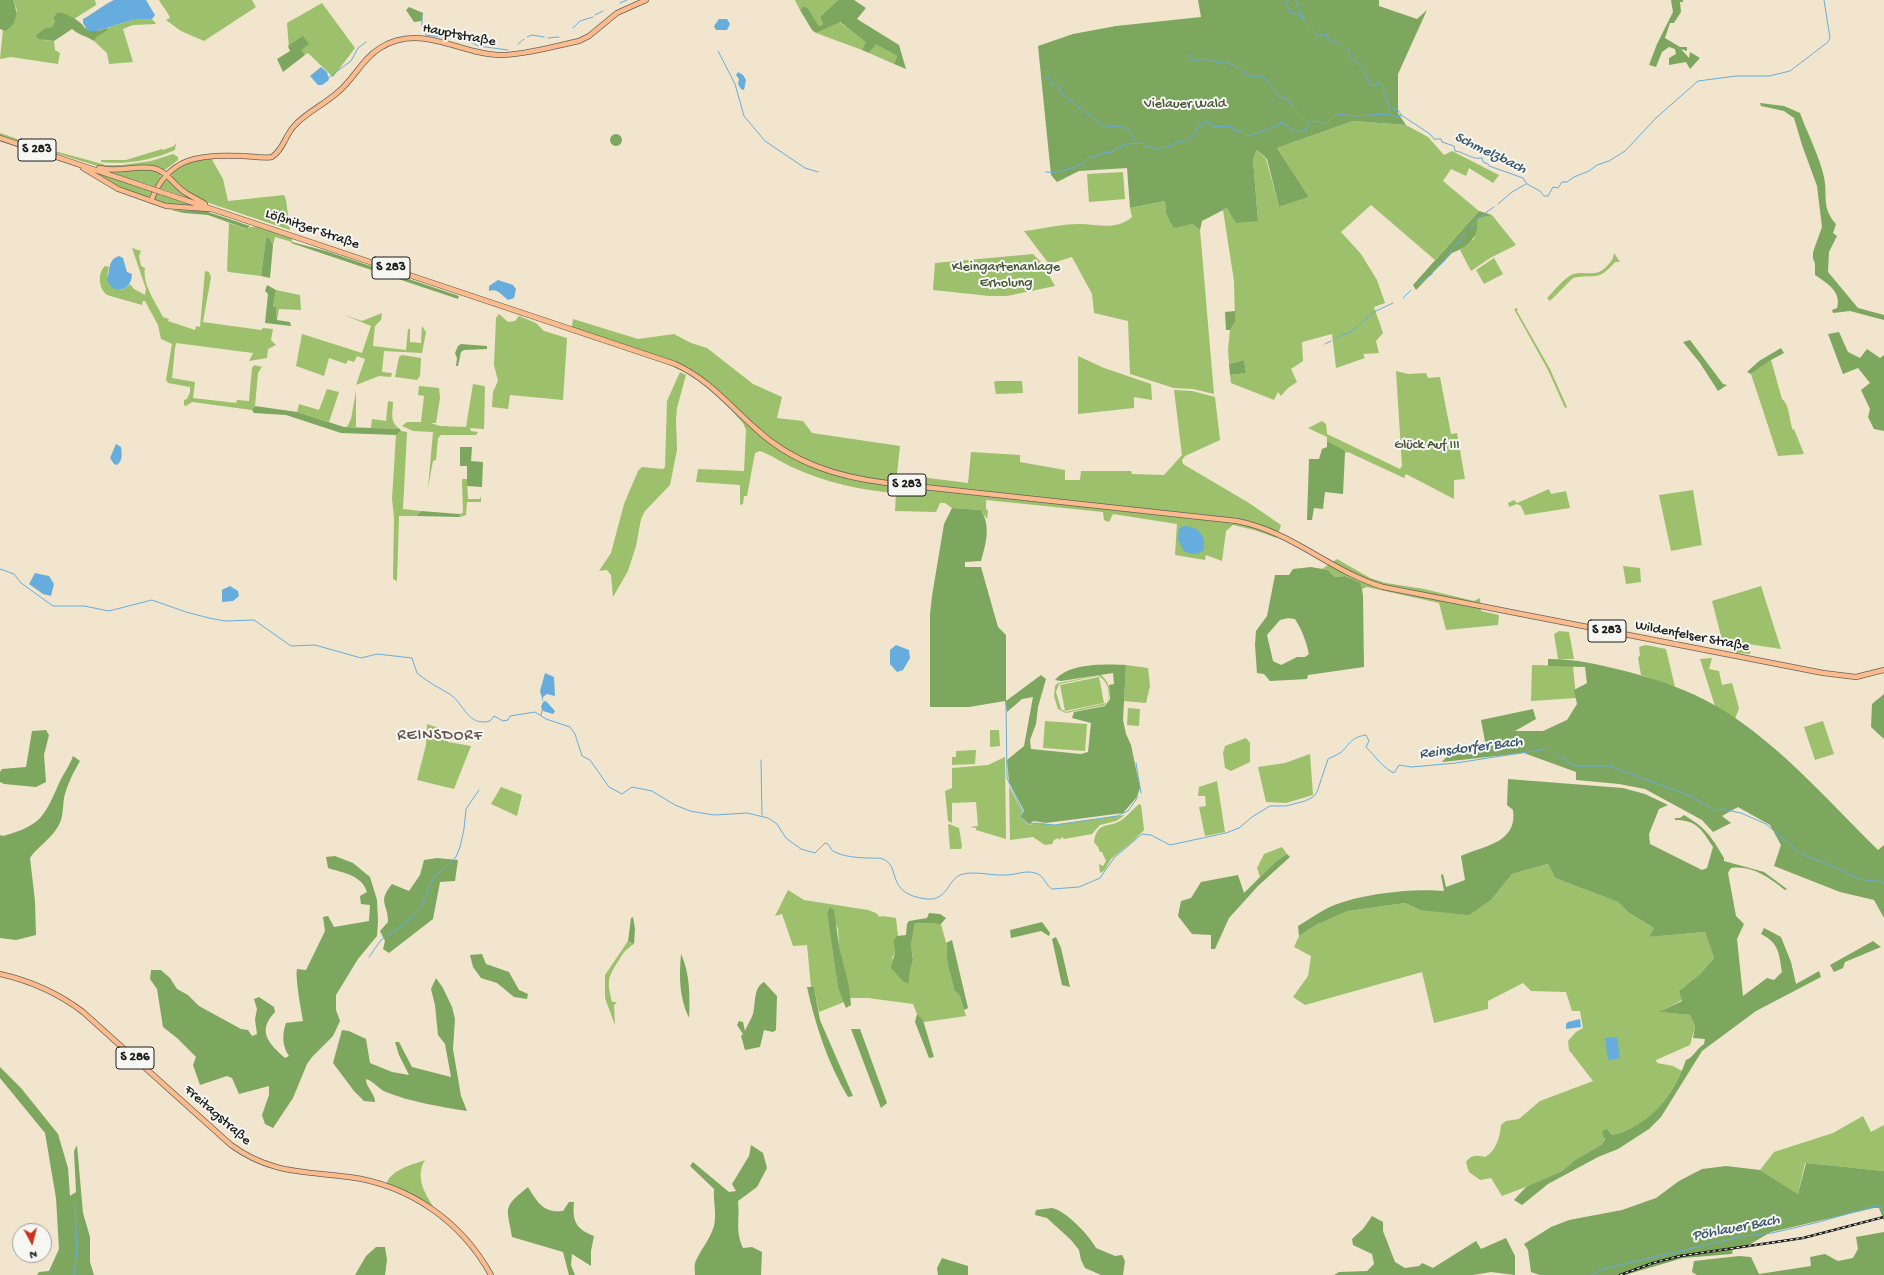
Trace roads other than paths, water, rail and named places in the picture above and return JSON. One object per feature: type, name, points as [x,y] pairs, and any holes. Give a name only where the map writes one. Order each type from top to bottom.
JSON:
[{"type":"main road","name":"Hauptstraße","points":[[166,175],[173,168],[186,160],[203,156],[266,158],[278,153],[285,138],[295,125],[339,92],[371,55],[383,46],[403,40],[430,39],[490,54],[510,55],[579,41],[589,36],[617,13],[646,0]]},
{"type":"main road","name":"S 283","points":[[0,138],[74,163],[114,171],[151,167],[166,175],[186,193],[214,209]]},
{"type":"main road","name":"S 283","points":[[74,163],[118,189],[151,201],[173,208],[214,209]]},
{"type":"main road","name":"Lößnitzer Straße","points":[[74,163],[663,359],[685,368],[718,391],[754,428],[776,445],[805,462],[825,470],[874,482],[1196,516],[1244,523],[1282,535],[1336,567],[1372,584],[1402,591]]},
{"type":"main road","points":[[151,201],[157,186],[166,175]]},
{"type":"main road","name":"Wildenfelser Straße","points":[[1402,591],[1823,673],[1856,677],[1884,670]]},
{"type":"main road","name":"Freitagstraße","points":[[0,974],[39,986],[59,996],[83,1012],[231,1145],[258,1162],[290,1171],[360,1179],[401,1192],[429,1207],[455,1227],[478,1254],[491,1275]]},
{"type":"water","points":[[114,0],[146,0],[155,15],[152,19],[132,20],[97,31],[88,31],[83,23],[83,19]]},
{"type":"water","points":[[719,19],[727,19],[730,24],[727,30],[716,30],[714,26]]},
{"type":"water","points":[[321,67],[327,72],[329,80],[322,85],[318,85],[310,76]]},
{"type":"water","points":[[738,72],[743,75],[746,80],[744,90],[741,89],[738,84],[739,79],[736,75]]},
{"type":"water","points":[[119,256],[123,258],[127,272],[132,274],[129,285],[121,290],[117,290],[109,284],[107,279],[113,259]]},
{"type":"water","points":[[498,280],[513,285],[516,289],[514,298],[508,300],[495,290],[489,291],[489,286]]},
{"type":"water","points":[[116,444],[121,447],[122,452],[122,457],[117,465],[114,464],[110,458]]},
{"type":"water","points":[[1183,526],[1196,529],[1202,535],[1204,549],[1200,553],[1194,554],[1183,550],[1178,539],[1179,529]]},
{"type":"water","points":[[35,573],[49,576],[54,584],[51,596],[43,594],[29,584]]},
{"type":"water","points":[[230,586],[238,591],[239,596],[233,601],[222,602],[222,590]]},
{"type":"water","points":[[896,645],[909,650],[910,658],[903,670],[897,672],[890,664],[890,650]]},
{"type":"water","points":[[545,673],[554,677],[555,696],[547,694],[543,697],[543,702],[540,691]]},
{"type":"water","points":[[546,701],[555,711],[553,714],[543,711],[541,707],[543,702]]},
{"type":"water","points":[[1580,1019],[1581,1027],[1566,1029],[1566,1024],[1568,1022]]},
{"type":"water","points":[[1617,1037],[1620,1058],[1608,1060],[1605,1038]]},
{"type":"waterway","points":[[620,3],[627,0]]},
{"type":"waterway","points":[[1286,0],[1289,12],[1298,14],[1303,19]]},
{"type":"waterway","points":[[1295,0],[1304,21],[1316,33],[1317,36],[1326,34],[1327,38],[1339,44]]},
{"type":"waterway","name":"Schmelzbach","points":[[1162,148],[1171,146],[1178,140],[1182,143],[1192,137],[1197,128],[1201,126],[1203,122],[1208,122],[1214,127],[1230,126],[1236,132],[1241,130],[1247,136],[1278,125],[1281,122],[1296,132],[1306,130],[1309,122],[1317,121],[1326,124],[1336,114],[1354,116],[1387,114],[1398,117],[1401,115],[1430,134],[1434,139],[1441,139],[1442,142],[1454,146],[1455,151],[1471,157],[1482,158],[1483,162],[1489,166],[1523,178],[1527,184],[1540,191],[1544,196],[1548,196],[1553,187],[1558,188],[1562,182],[1567,182],[1574,177],[1589,171],[1597,165],[1609,161],[1625,151],[1656,118],[1698,81],[1736,76],[1769,76],[1790,71],[1828,42],[1830,38],[1824,0]]},
{"type":"waterway","points":[[595,15],[603,11]]},
{"type":"waterway","points":[[422,13],[422,26],[426,35],[447,38]]},
{"type":"waterway","points":[[573,28],[580,21],[593,17]]},
{"type":"waterway","points":[[527,37],[532,35],[544,37]]},
{"type":"waterway","points":[[548,38],[559,37]]},
{"type":"waterway","points":[[518,44],[524,39]]},
{"type":"waterway","points":[[328,78],[351,61],[358,48],[366,42]]},
{"type":"waterway","points":[[471,42],[478,46],[508,50]]},
{"type":"waterway","points":[[1347,48],[1352,59],[1363,67]]},
{"type":"waterway","points":[[718,51],[735,84],[744,116],[765,141],[805,168],[818,172]]},
{"type":"waterway","points":[[1186,55],[1194,61],[1205,59],[1211,61]]},
{"type":"waterway","points":[[1214,61],[1220,63],[1224,61],[1239,68]]},
{"type":"waterway","points":[[1241,70],[1250,77],[1263,77],[1278,96],[1289,100],[1292,107],[1308,123]]},
{"type":"waterway","points":[[1364,72],[1370,85],[1375,86],[1379,82],[1383,86],[1384,94],[1389,107],[1399,111],[1401,115]]},
{"type":"waterway","points":[[1044,77],[1050,79],[1053,85],[1058,86],[1061,93],[1102,125],[1109,127],[1119,126],[1129,130],[1135,141]]},
{"type":"waterway","name":"Schmelzbach","points":[[1046,172],[1058,172],[1072,168],[1082,164],[1089,157],[1095,157],[1105,152],[1110,153],[1125,144],[1142,143],[1145,146],[1160,150]]},
{"type":"waterway","points":[[1498,204],[1512,192],[1526,184]]},
{"type":"waterway","points":[[1470,229],[1481,216],[1494,207]]},
{"type":"waterway","points":[[1418,284],[1432,274],[1434,269],[1442,264],[1453,248],[1460,242],[1462,236],[1466,234]]},
{"type":"waterway","points":[[1403,298],[1411,290]]},
{"type":"waterway","points":[[1336,338],[1352,331],[1374,312],[1393,303]]},
{"type":"waterway","points":[[1325,344],[1331,341]]},
{"type":"waterway","name":"Reinsdorfer Bach","points":[[0,569],[14,574],[21,583],[53,606],[84,606],[109,611],[152,600],[186,612],[209,618],[225,621],[254,620],[291,646],[315,645],[361,658],[377,654],[412,658],[417,673],[456,699],[467,714],[476,721],[490,721],[494,716],[503,721],[508,720],[510,716],[535,712],[546,719],[570,727],[575,734],[582,756],[590,760],[609,787],[622,794],[632,787],[652,791],[675,805],[690,811],[714,815],[747,813],[768,818],[777,824],[786,838],[801,849],[815,853],[825,843],[828,844],[833,851],[842,855],[883,859],[889,863],[899,886],[905,892],[927,899],[939,897],[956,878],[960,875],[971,873],[1010,875],[1030,872],[1040,875],[1052,889],[1079,887],[1100,878],[1114,858],[1142,834],[1151,835],[1170,845],[1226,833],[1239,828],[1252,817],[1270,806],[1286,806],[1305,801],[1313,797],[1317,792],[1328,759],[1340,753],[1353,740],[1360,736],[1366,735],[1369,741],[1366,747],[1383,765],[1394,773],[1399,765],[1412,767],[1456,763],[1547,749]]},
{"type":"waterway","points":[[1006,704],[1007,778],[1023,812],[1021,817],[1029,824],[1035,823],[1054,825],[1117,816],[1128,811],[1138,797]]},
{"type":"waterway","name":"Reinsdorfer Bach","points":[[541,715],[542,710]]},
{"type":"waterway","name":"Reinsdorfer Bach","points":[[1557,755],[1575,766],[1609,766],[1691,796],[1714,810],[1721,809],[1741,813],[1766,824],[1801,854],[1830,865],[1859,879],[1882,882],[1884,884]]},
{"type":"waterway","points":[[761,760],[762,815]]},
{"type":"waterway","points":[[1136,763],[1141,793]]},
{"type":"waterway","points":[[369,957],[381,940],[408,921],[420,908],[434,877],[456,857],[464,829],[466,809],[479,790]]},
{"type":"waterway","points":[[74,1275],[77,1250],[75,1205]]},
{"type":"waterway","name":"Pöhlauer Bach","points":[[1591,1275],[1603,1269],[1744,1236],[1772,1233],[1819,1222],[1875,1206],[1880,1207],[1884,1212]]},
{"type":"railway","points":[[1620,1275],[1653,1263],[1680,1256],[1803,1238],[1884,1217]]},
{"type":"district","name":"REINSDORF","points":[[440,737]]},
{"type":"park label","name":"Vielauer Wald","points":[[1185,105]]},
{"type":"park label","name":"Kleingartenanlage Erholung","points":[[1006,276]]},
{"type":"park label","name":"Glück Auf III","points":[[1427,446]]}]
